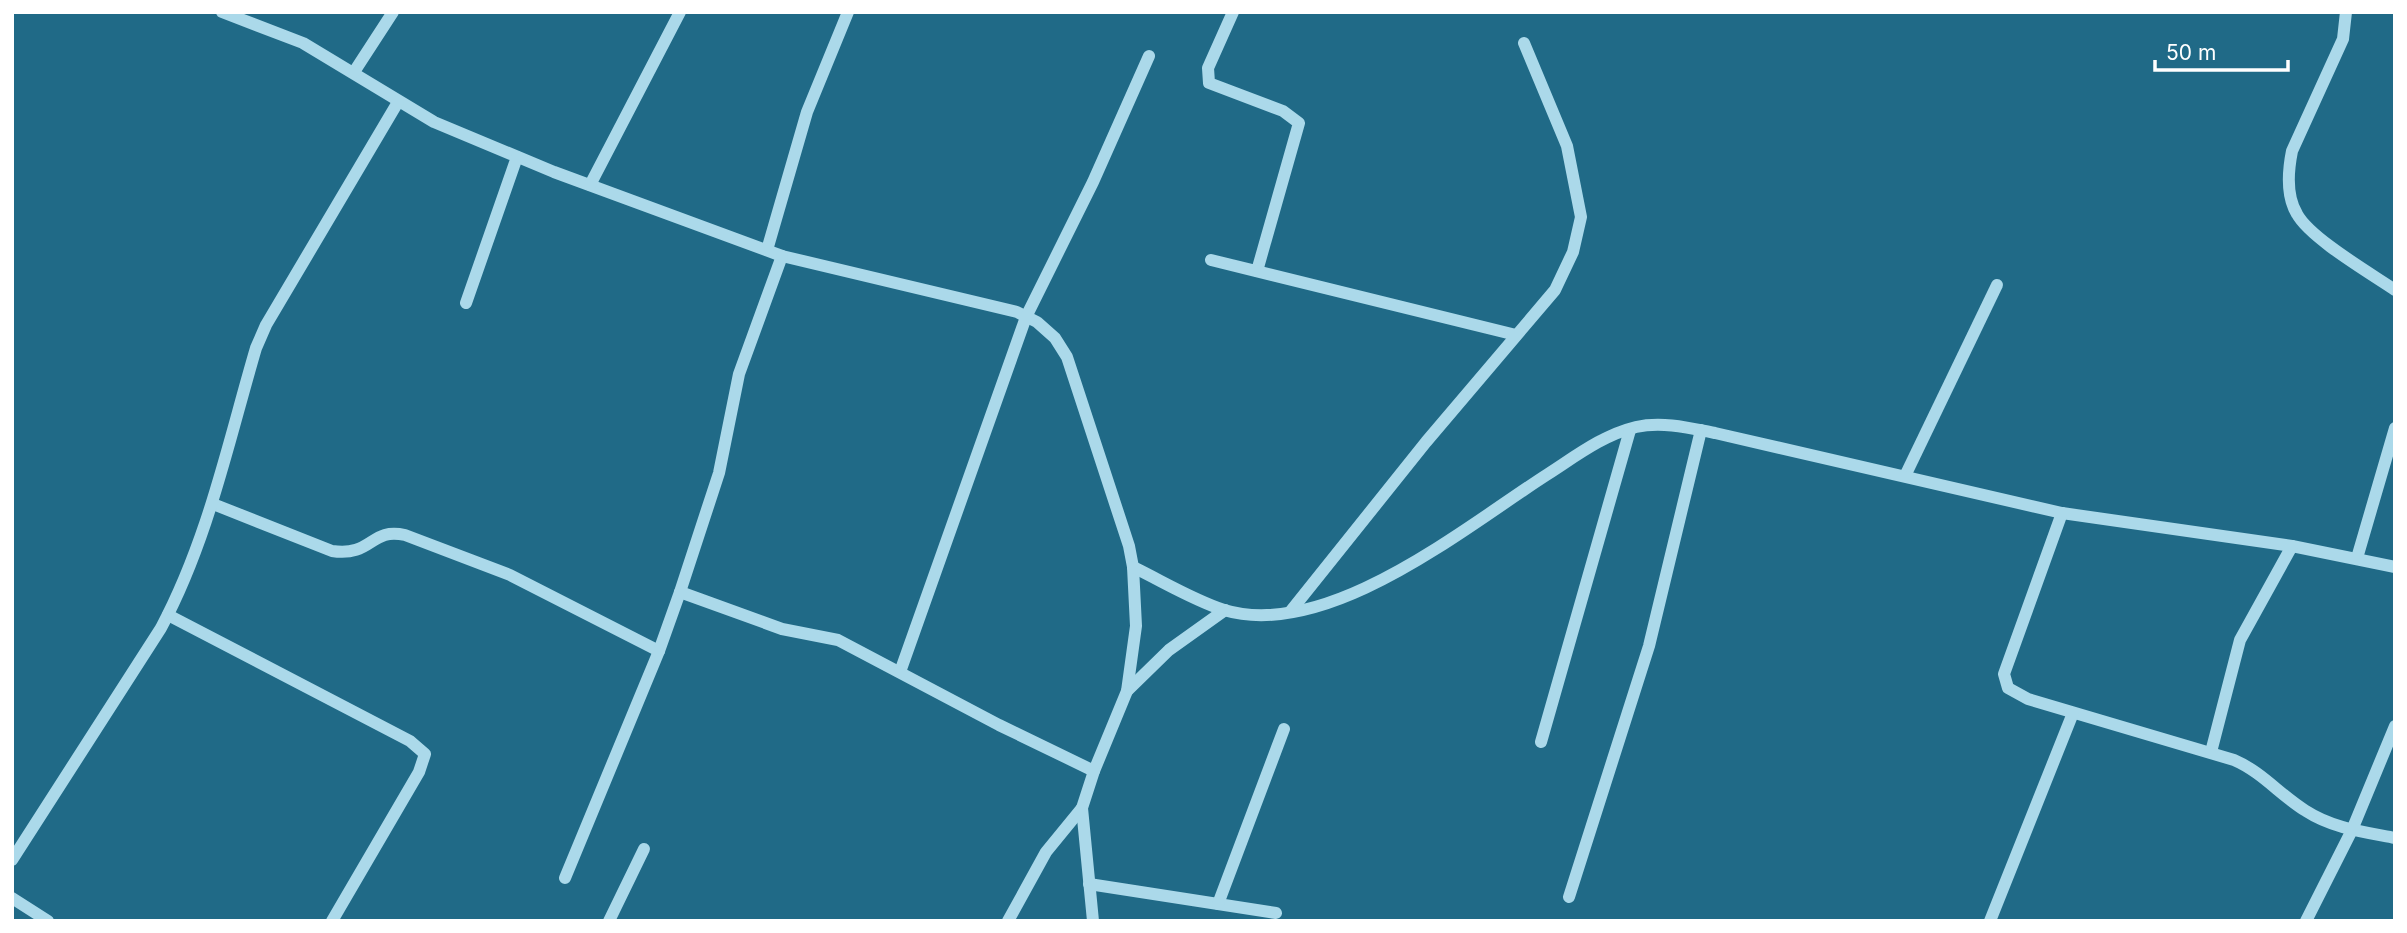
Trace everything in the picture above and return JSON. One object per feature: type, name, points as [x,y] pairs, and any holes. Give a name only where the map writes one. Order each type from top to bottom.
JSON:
[{"type":"street","points":[[222,12],[281,33],[354,72],[398,102],[466,137],[517,157],[782,256],[1026,317],[1055,338],[1076,378],[1129,547],[1133,568],[1136,626],[1126,691],[1082,808],[1046,852],[1008,921]]},
{"type":"street","points":[[354,72],[393,12]]},
{"type":"street","points":[[590,185],[680,12]]},
{"type":"street","points":[[766,250],[803,124],[848,12]]},
{"type":"street","points":[[1233,12],[1208,68],[1209,83],[1283,111],[1298,123],[1257,271]]},
{"type":"street","points":[[2346,12],[2343,39],[2292,151],[2289,167],[2291,197],[2303,225],[2395,290]]},
{"type":"street","points":[[1290,612],[1555,290],[1573,252],[1581,217],[1563,132],[1524,43]]},
{"type":"street","points":[[900,672],[1026,317],[1093,182],[1149,56]]},
{"type":"street","points":[[12,860],[167,615],[189,570],[213,504],[256,348],[266,325],[398,102]]},
{"type":"street","points":[[466,303],[517,157]]},
{"type":"street","points":[[565,878],[659,651],[680,592],[719,473],[739,374],[782,256]]},
{"type":"street","points":[[1211,260],[1516,335]]},
{"type":"street","points":[[1905,477],[1997,285]]},
{"type":"street","points":[[1133,568],[1224,610],[1267,614],[1325,605],[1384,579],[1590,447],[1630,429],[1666,425],[1701,430],[2062,513],[2292,546],[2395,567]]},
{"type":"street","points":[[2357,558],[2395,428]]},
{"type":"street","points":[[1541,742],[1630,429]]},
{"type":"street","points":[[1569,897],[1649,646],[1701,430]]},
{"type":"street","points":[[213,504],[332,551],[353,553],[386,533],[405,535],[510,575],[659,651]]},
{"type":"street","points":[[2062,513],[2004,674],[2008,688],[2073,713],[2211,752],[2251,768],[2305,811],[2352,830],[2395,838]]},
{"type":"street","points":[[2211,752],[2240,640],[2292,546]]},
{"type":"street","points":[[680,592],[782,629],[838,640],[1094,771]]},
{"type":"street","points":[[1126,691],[1169,650],[1224,610]]},
{"type":"street","points":[[167,615],[410,741],[425,754],[419,772],[332,921]]},
{"type":"street","points":[[1990,921],[2073,713]]},
{"type":"street","points":[[2306,921],[2352,830],[2395,726]]},
{"type":"street","points":[[1218,904],[1284,729]]},
{"type":"street","points":[[1082,808],[1093,921]]},
{"type":"street","points":[[609,921],[644,849]]},
{"type":"street","points":[[1089,884],[1276,913]]},
{"type":"street","points":[[12,898],[48,921]]}]
